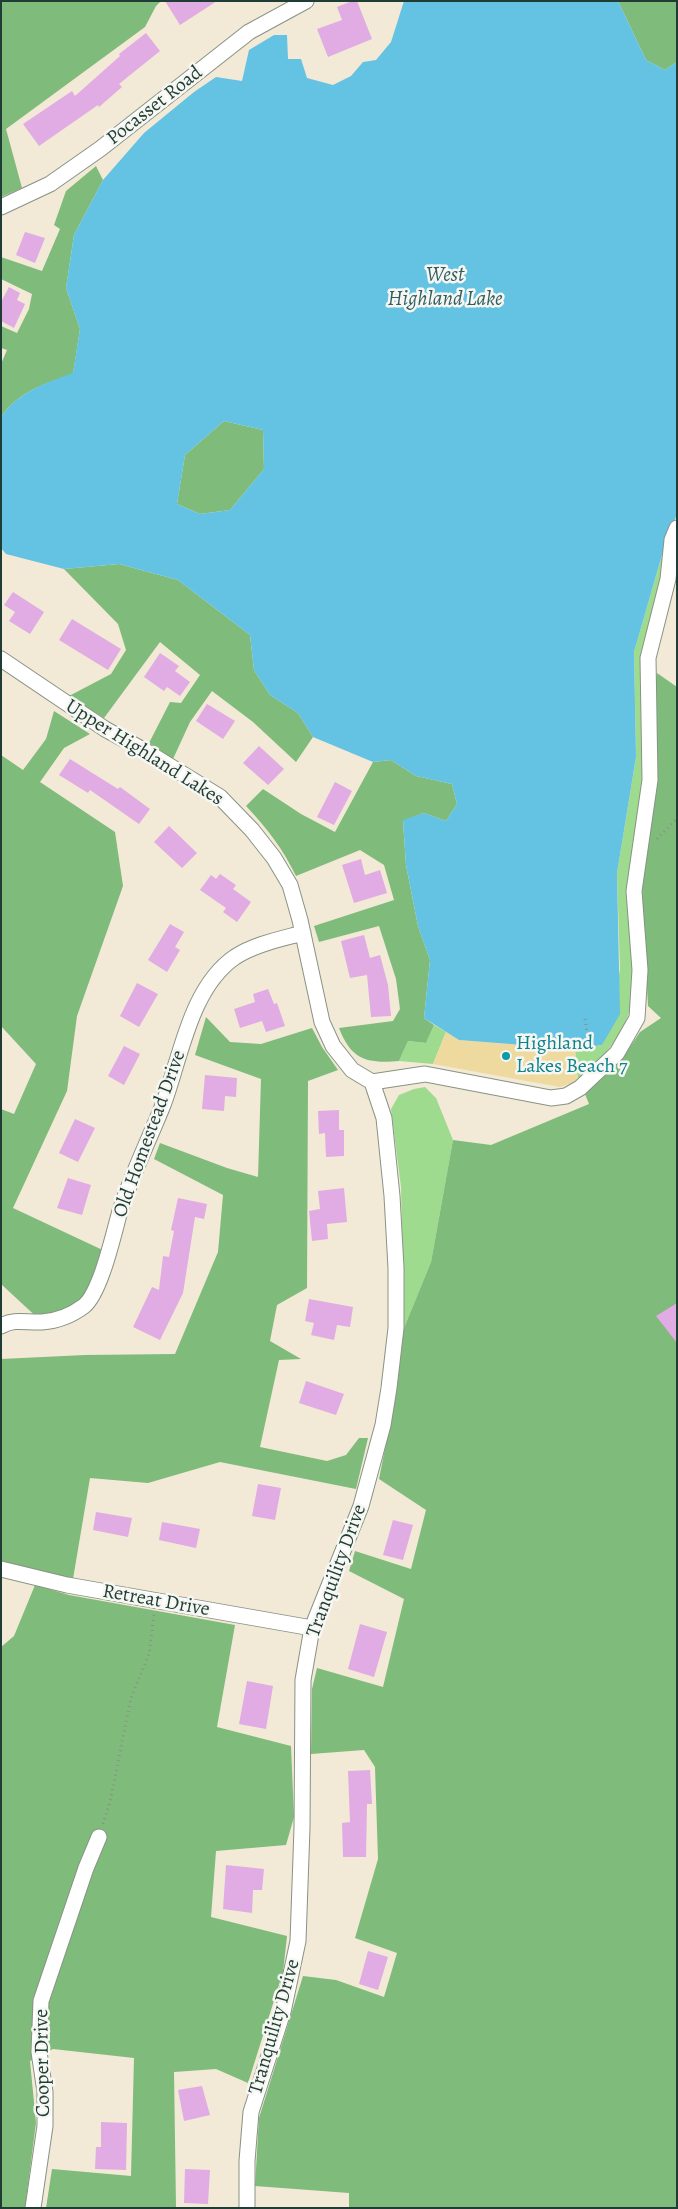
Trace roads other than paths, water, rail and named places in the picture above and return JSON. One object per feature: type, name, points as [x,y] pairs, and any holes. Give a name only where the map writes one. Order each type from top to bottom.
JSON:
[{"type":"street","name":"Pocasset Road","points":[[1,207],[50,184],[100,148],[249,32],[306,1]]},
{"type":"street","points":[[372,1082],[425,1074],[552,1098],[566,1096],[580,1088],[617,1053],[637,1018],[640,989],[634,891],[650,780],[648,658],[668,579],[672,540],[677,528]]},
{"type":"street","name":"Upper Highland Lakes","points":[[1,659],[96,723],[148,752],[220,797],[252,830],[274,858],[290,885],[303,933],[322,1022],[333,1046],[352,1070],[372,1082]]},
{"type":"street","name":"Old Homestead Drive","points":[[1,1326],[11,1321],[42,1322],[61,1318],[85,1305],[98,1282],[109,1254],[121,1210],[163,1104],[201,998],[218,973],[235,957],[257,947],[303,933]]},
{"type":"street","name":"Tranquility Drive","points":[[247,2208],[246,2161],[251,2112],[283,2012],[298,1941],[302,1828],[303,1680],[312,1628],[361,1506],[383,1426],[396,1328],[396,1268],[391,1179],[384,1118],[372,1082]]},
{"type":"street","name":"Retreat Drive","points":[[1,1569],[68,1585],[312,1628]]},
{"type":"street","name":"Cooper Drive","points":[[33,2208],[45,2126],[45,2092],[39,2052],[41,2000],[99,1837]]},
{"type":"water","name":"West Highland Lake","points":[[404,1],[618,1],[646,60],[665,70],[677,62],[677,514],[664,548],[634,652],[636,757],[617,873],[620,1014],[602,1045],[575,1049],[459,1040],[424,1018],[430,960],[418,926],[406,865],[403,820],[424,813],[446,821],[457,804],[452,784],[416,776],[391,760],[373,762],[313,737],[298,713],[270,695],[254,670],[250,635],[178,580],[119,564],[64,569],[6,554],[1,548],[1,417],[15,401],[33,389],[73,373],[80,329],[66,288],[74,235],[103,180],[144,133],[194,92],[216,77],[242,81],[249,50],[274,35],[287,35],[288,59],[301,59],[307,78],[333,85],[351,76],[363,62],[376,60],[391,42]],"holes":[[[224,421],[263,430],[264,469],[230,510],[200,514],[177,504],[185,455]]]},
{"type":"place","name":"Highland Lakes Beach 7","points":[[506,1056]]}]
